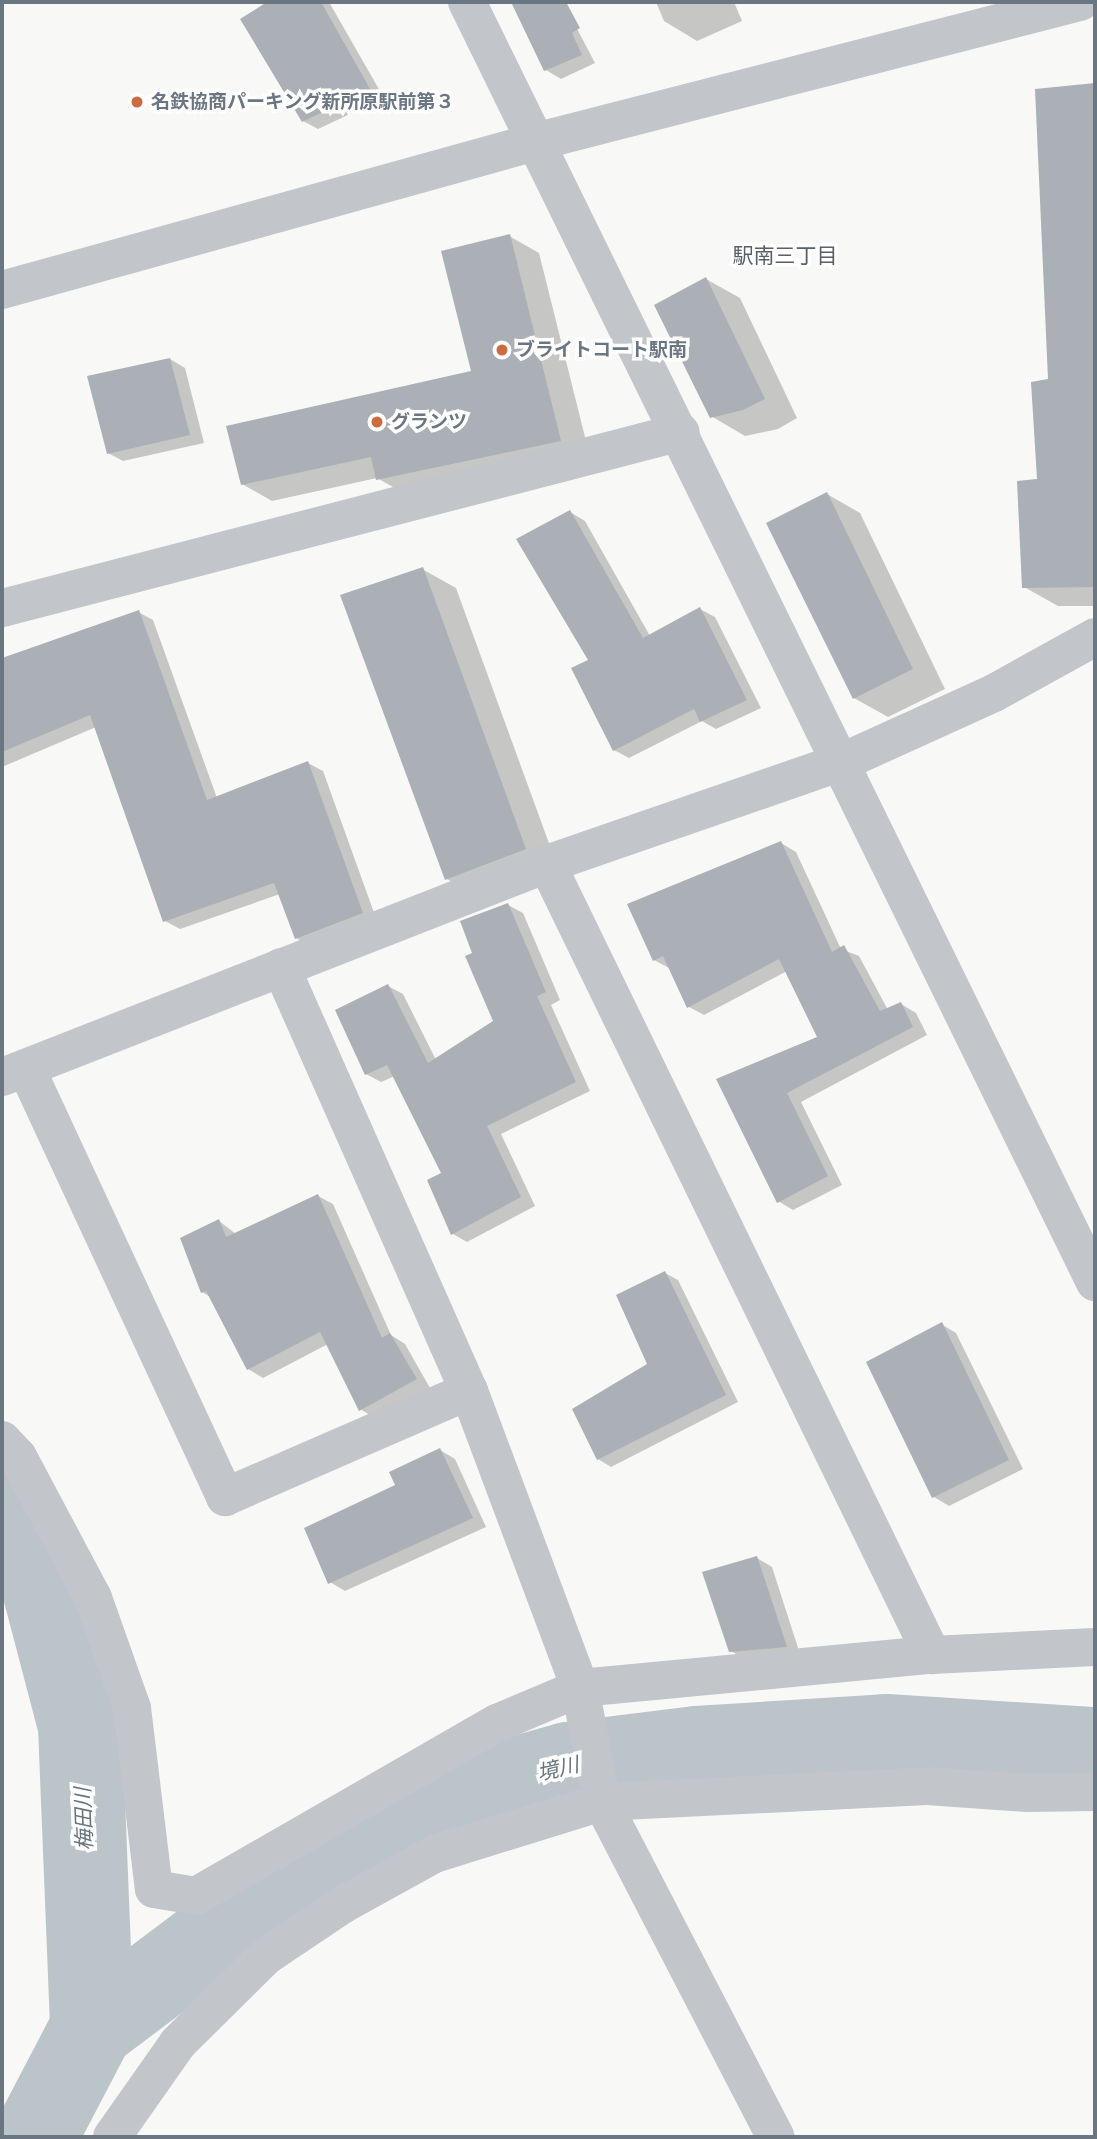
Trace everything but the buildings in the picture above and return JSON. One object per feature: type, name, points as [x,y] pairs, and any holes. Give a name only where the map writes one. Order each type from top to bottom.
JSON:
[{"type":"street","points":[[467,2],[681,432],[1095,1282]]},
{"type":"street","points":[[2,290],[536,142],[1080,2]]},
{"type":"street","points":[[2,608],[681,432]]},
{"type":"street","points":[[469,1391],[225,1497],[15,1074],[547,864],[842,762],[1094,644]]},
{"type":"street","points":[[547,864],[932,1655]]},
{"type":"street","points":[[281,967],[469,1391],[580,1688],[602,1802],[776,2137]]},
{"type":"street","points":[[2,1440],[19,1457],[93,1598],[128,1696],[154,1889],[196,1896],[497,1723],[580,1688],[932,1655],[1095,1647]]},
{"type":"street","points":[[112,2137],[178,2043],[267,1956],[342,1905],[434,1854],[602,1802],[926,1786],[1028,1793],[1095,1792]]},
{"type":"waterway","name":"梅田川","points":[[2,1500],[42,1581],[80,1726],[92,2028],[35,2137]]},
{"type":"waterway","name":"境川","points":[[92,2028],[278,1888],[350,1844],[459,1795],[568,1764],[697,1748],[886,1736],[1095,1749]]},
{"type":"place","name":"名鉄協商パーキング新所原駅前第３","points":[[137,102]]},
{"type":"place","name":"ブライトコート駅南","points":[[502,350]]},
{"type":"place","name":"グランツ","points":[[377,422]]},
{"type":"district","name":"駅南三丁目","points":[[785,256]]}]
